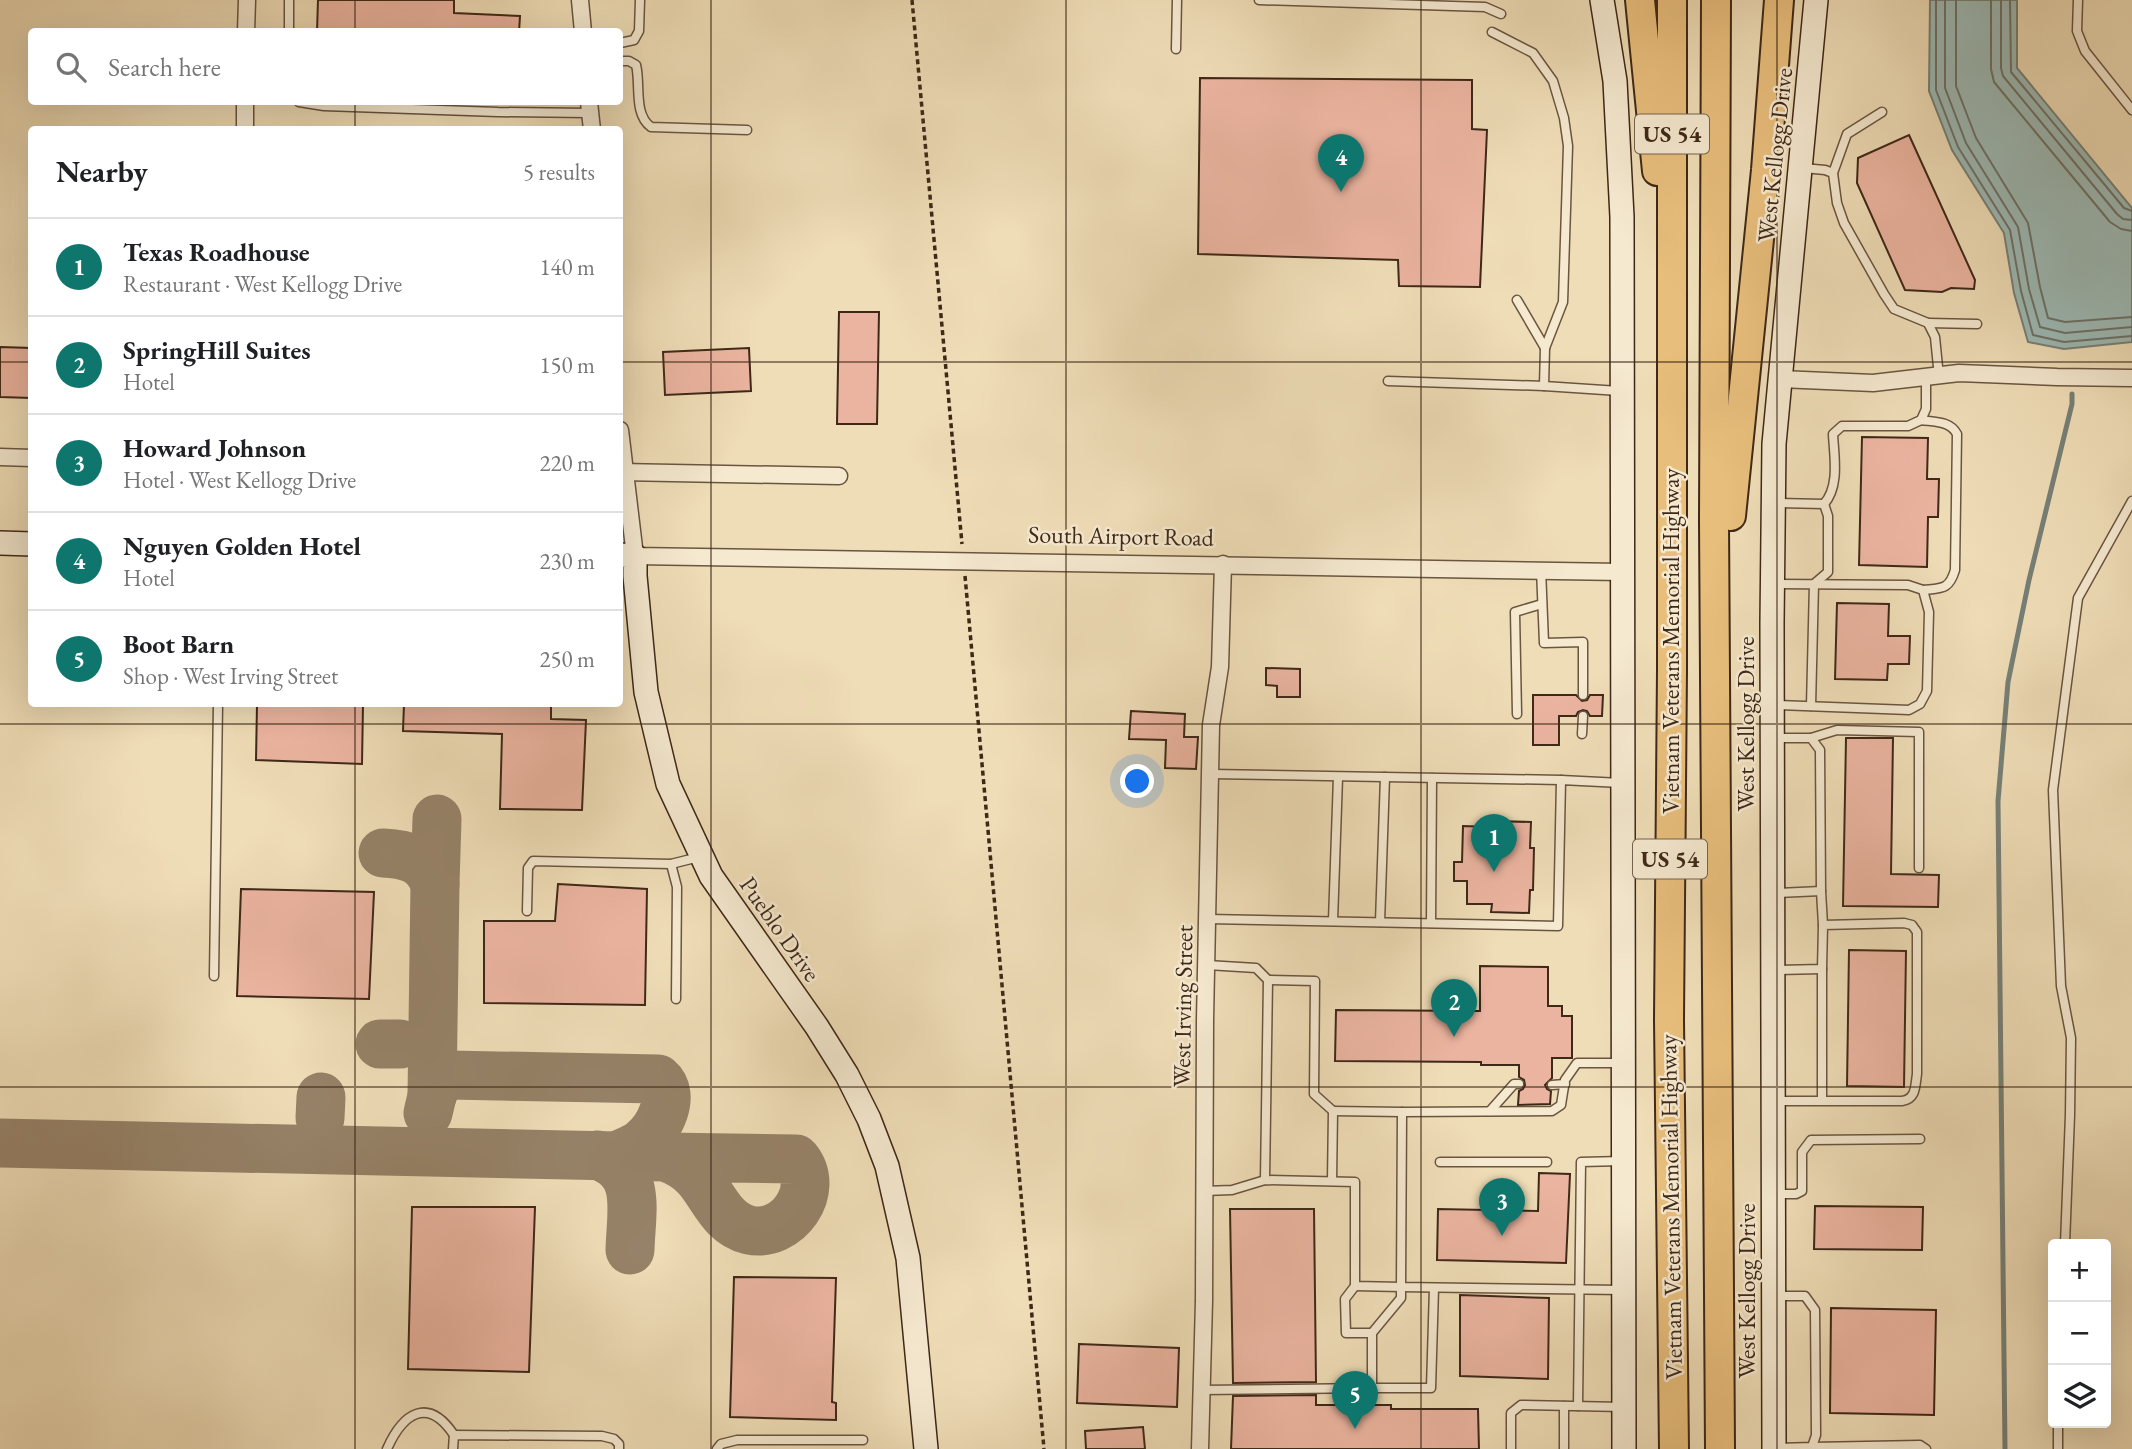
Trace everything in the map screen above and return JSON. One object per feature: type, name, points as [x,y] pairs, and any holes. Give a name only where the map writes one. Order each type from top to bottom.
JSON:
[{"type":"highway","points":[[1640,0],[1654,152],[1671,268]]},
{"type":"highway","name":"Vietnam Veterans Memorial Highway","points":[[1672,0],[1669,1020],[1674,1449]]},
{"type":"highway","name":"Vietnam Veterans Memorial Highway","points":[[1716,0],[1715,693],[1720,1449]]},
{"type":"highway","points":[[1715,693],[1736,454],[1766,170],[1779,0]]},
{"type":"main road","points":[[1602,0],[1615,81],[1622,217],[1624,1449]]},
{"type":"main road","name":"West Kellogg Drive","points":[[1774,1449],[1774,444],[1816,0]]},
{"type":"main road","points":[[0,543],[28,544]]},
{"type":"main road","name":"Pueblo Drive","points":[[627,556],[635,576],[646,692],[667,784],[711,876],[817,1027],[847,1075],[869,1119],[887,1166],[908,1258],[926,1449]]},
{"type":"street","points":[[246,28],[247,0]]},
{"type":"street","points":[[580,0],[583,28]]},
{"type":"street","points":[[245,105],[245,126]]},
{"type":"street","points":[[590,107],[592,126]]},
{"type":"street","points":[[1780,379],[1873,383],[1959,373],[2132,378]]},
{"type":"street","points":[[0,457],[28,458]]},
{"type":"street","points":[[623,472],[839,476]]},
{"type":"street","name":"Pueblo Drive","points":[[623,489],[627,556]]},
{"type":"street","name":"South Airport Road","points":[[627,556],[1622,572]]},
{"type":"street","name":"West Irving Street","points":[[1200,1449],[1211,725],[1220,667],[1223,564]]},
{"type":"lane","points":[[289,0],[289,28]]},
{"type":"lane","points":[[623,42],[634,40],[639,31],[640,0]]},
{"type":"lane","points":[[1176,49],[1177,0]]},
{"type":"lane","points":[[1259,0],[1485,7],[1500,14]]},
{"type":"lane","points":[[2078,0],[2077,31],[2085,51],[2132,110]]},
{"type":"lane","points":[[1492,32],[1533,53],[1553,81],[1564,118],[1567,146],[1563,302],[1545,348],[1544,386]]},
{"type":"lane","points":[[623,61],[636,65],[640,113],[644,122],[651,127],[747,130]]},
{"type":"lane","points":[[318,105],[498,112],[590,107]]},
{"type":"lane","points":[[1882,112],[1847,134],[1833,173],[1837,204],[1844,223],[1894,309],[1927,323],[1977,324]]},
{"type":"lane","points":[[1800,168],[1833,173]]},
{"type":"lane","points":[[1517,300],[1545,348]]},
{"type":"lane","points":[[1922,420],[1932,377],[1935,337],[1927,323]]},
{"type":"lane","points":[[1388,382],[1622,391]]},
{"type":"lane","points":[[1773,584],[1909,585],[1923,590],[1942,589],[1951,583],[1955,570],[1957,434],[1953,427],[1944,423],[1922,420],[1908,426],[1842,426],[1833,434],[1834,486],[1824,504]]},
{"type":"lane","points":[[2065,1239],[2071,1038],[2060,986],[2053,790],[2078,598],[2132,501]]},
{"type":"lane","points":[[1774,503],[1824,504]]},
{"type":"lane","points":[[1811,706],[1814,584],[1828,572],[1828,516],[1824,504]]},
{"type":"lane","points":[[1541,569],[1544,643],[1583,642],[1583,695]]},
{"type":"lane","points":[[1772,705],[1909,710],[1920,704],[1927,691],[1929,612],[1923,590]]},
{"type":"lane","points":[[1517,714],[1515,612],[1542,604]]},
{"type":"lane","points":[[214,976],[218,707]]},
{"type":"lane","points":[[1582,734],[1583,716]]},
{"type":"lane","points":[[1773,738],[1811,738],[1837,730],[1919,732],[1919,867]]},
{"type":"lane","points":[[1811,738],[1820,750],[1822,1099]]},
{"type":"lane","points":[[1210,774],[1624,783]]},
{"type":"lane","points":[[1333,921],[1338,776]]},
{"type":"lane","points":[[1380,922],[1385,777]]},
{"type":"lane","points":[[1431,923],[1433,778]]},
{"type":"lane","points":[[1208,919],[1558,926],[1561,780]]},
{"type":"lane","points":[[527,911],[528,868],[533,861],[671,864],[702,856]]},
{"type":"lane","points":[[671,864],[677,887],[677,999]]},
{"type":"lane","points":[[1773,894],[1821,891]]},
{"type":"lane","points":[[1773,1101],[1902,1101],[1910,1100],[1913,1096],[1917,1074],[1917,932],[1912,925],[1904,923],[1823,925]]},
{"type":"lane","points":[[1207,965],[1256,968],[1268,980],[1315,981],[1314,1094],[1333,1111],[1552,1111],[1561,1105],[1565,1084],[1577,1063],[1625,1063]]},
{"type":"lane","points":[[1773,970],[1822,970]]},
{"type":"lane","points":[[1265,1180],[1268,980]]},
{"type":"lane","points":[[1490,1111],[1514,1084],[1519,1084]]},
{"type":"lane","points":[[1552,1085],[1565,1084]]},
{"type":"lane","points":[[1332,1181],[1333,1111]]},
{"type":"lane","points":[[1372,1388],[1372,1333],[1401,1298],[1402,1112]]},
{"type":"lane","points":[[1773,1194],[1796,1194],[1802,1191],[1802,1152],[1811,1140],[1920,1139]]},
{"type":"lane","points":[[1570,1162],[1625,1160]]},
{"type":"lane","points":[[1440,1162],[1547,1162]]},
{"type":"lane","points":[[1578,1406],[1581,1162]]},
{"type":"lane","points":[[1204,1191],[1232,1190],[1265,1180],[1355,1182],[1355,1286],[1345,1299],[1346,1333],[1372,1333]]},
{"type":"lane","points":[[1355,1286],[1625,1290]]},
{"type":"lane","points":[[1202,1390],[1431,1388],[1437,1288]]},
{"type":"lane","points":[[1774,1296],[1805,1296],[1815,1310],[1816,1435],[1812,1447]]},
{"type":"lane","points":[[1511,1449],[1511,1413],[1521,1405],[1624,1407]]},
{"type":"lane","points":[[1564,1406],[1564,1449]]},
{"type":"lane","points":[[387,1449],[403,1421],[414,1414],[425,1412],[437,1415],[454,1435],[453,1449]]},
{"type":"lane","points":[[2058,1428],[2058,1449]]},
{"type":"lane","points":[[454,1435],[602,1436],[614,1439],[619,1444],[618,1449]]},
{"type":"lane","points":[[717,1449],[721,1444],[737,1440],[863,1440]]},
{"type":"lane","points":[[1774,1449],[1920,1445],[1926,1449]]},
{"type":"path","points":[[912,0],[1044,1449]]},
{"type":"water","points":[[1930,0],[2017,0],[2017,68],[2132,208],[2132,342],[2064,349],[2028,342],[2014,293],[2004,233],[1952,150],[1929,91]]},
{"type":"building","points":[[318,0],[454,0],[454,13],[520,16],[519,28],[317,28]]},
{"type":"building","points":[[1200,78],[1472,80],[1472,129],[1487,130],[1480,287],[1399,286],[1398,260],[1198,254]]},
{"type":"building","points":[[1909,135],[1975,280],[1974,289],[1951,288],[1942,292],[1905,290],[1857,183],[1858,158]]},
{"type":"building","points":[[839,312],[879,312],[877,424],[837,424]]},
{"type":"building","points":[[0,347],[28,348],[28,398],[0,397]]},
{"type":"building","points":[[749,348],[751,391],[665,395],[663,352]]},
{"type":"building","points":[[1862,437],[1928,438],[1927,479],[1939,479],[1938,517],[1928,517],[1927,567],[1859,565]]},
{"type":"building","points":[[1837,603],[1889,604],[1888,636],[1910,636],[1909,664],[1888,664],[1887,680],[1835,679]]},
{"type":"building","points":[[1266,668],[1300,669],[1300,697],[1277,697],[1277,686],[1266,685]]},
{"type":"building","points":[[1533,695],[1576,695],[1582,701],[1587,700],[1590,695],[1603,695],[1602,716],[1590,716],[1583,710],[1576,716],[1559,716],[1559,745],[1533,745]]},
{"type":"building","points":[[257,707],[363,707],[362,764],[256,760]]},
{"type":"building","points":[[404,707],[551,707],[551,719],[586,720],[582,810],[500,809],[502,734],[403,731]]},
{"type":"building","points":[[1131,711],[1185,714],[1184,737],[1198,737],[1196,769],[1165,768],[1166,740],[1129,739]]},
{"type":"building","points":[[1846,738],[1893,738],[1891,874],[1939,875],[1938,907],[1843,906]]},
{"type":"building","points":[[1491,821],[1531,822],[1530,848],[1534,848],[1533,890],[1530,890],[1529,913],[1491,912],[1492,904],[1467,904],[1467,881],[1454,881],[1454,862],[1462,862],[1463,826],[1491,827]]},
{"type":"building","points":[[558,884],[647,889],[645,1005],[484,1003],[484,921],[555,921]]},
{"type":"building","points":[[241,889],[374,892],[369,999],[237,996]]},
{"type":"building","points":[[1849,950],[1906,951],[1904,1087],[1847,1086]]},
{"type":"building","points":[[1480,966],[1548,967],[1548,1006],[1562,1006],[1562,1016],[1572,1016],[1572,1058],[1552,1058],[1552,1078],[1545,1085],[1551,1091],[1550,1104],[1518,1105],[1519,1091],[1525,1085],[1524,1080],[1519,1077],[1519,1065],[1481,1065],[1481,1062],[1335,1061],[1336,1010],[1480,1011]]},
{"type":"building","points":[[1539,1173],[1570,1174],[1566,1263],[1437,1260],[1438,1209],[1538,1211]]},
{"type":"building","points":[[1815,1206],[1923,1207],[1922,1250],[1814,1249]]},
{"type":"building","points":[[412,1207],[535,1207],[529,1372],[408,1369]]},
{"type":"building","points":[[1230,1209],[1314,1209],[1316,1382],[1233,1383]]},
{"type":"building","points":[[734,1277],[836,1278],[832,1402],[836,1403],[836,1420],[730,1417]]},
{"type":"building","points":[[1460,1295],[1549,1298],[1548,1379],[1460,1376]]},
{"type":"building","points":[[1831,1308],[1936,1310],[1934,1415],[1830,1413]]},
{"type":"building","points":[[1079,1344],[1179,1348],[1177,1407],[1077,1403]]},
{"type":"building","points":[[1316,1395],[1316,1405],[1391,1405],[1391,1409],[1478,1409],[1479,1449],[1231,1449],[1233,1396]]},
{"type":"building","points":[[1143,1427],[1145,1449],[1086,1449],[1085,1431]]},
{"type":"waterway","points":[[2005,1449],[1998,801],[2008,682],[2029,580],[2072,404],[2072,394]]},
{"type":"taxiway","points":[[383,853],[408,857],[421,863],[435,884],[437,819]]},
{"type":"taxiway","points":[[428,1113],[432,1096],[435,884]]},
{"type":"taxiway","points":[[380,1044],[400,1044]]},
{"type":"taxiway","points":[[432,1096],[437,1083],[449,1075],[658,1079],[666,1094],[660,1121],[643,1142],[619,1155]]},
{"type":"taxiway","points":[[320,1118],[321,1097]]},
{"type":"taxiway","points":[[0,1143],[665,1157],[690,1170],[731,1221],[749,1230],[763,1231],[787,1220],[803,1197],[803,1171],[796,1159],[665,1157]]},
{"type":"taxiway","points":[[597,1155],[612,1162],[622,1171],[628,1182],[632,1207],[630,1250]]},
{"type":"place","name":"Nguyen Golden Hotel","points":[[1341,192]]},
{"type":"place","name":"Texas Roadhouse","points":[[1494,872]]},
{"type":"place","name":"SpringHill Suites","points":[[1454,1037]]},
{"type":"place","name":"Howard Johnson","points":[[1502,1236]]},
{"type":"place","name":"Boot Barn","points":[[1355,1429]]}]
